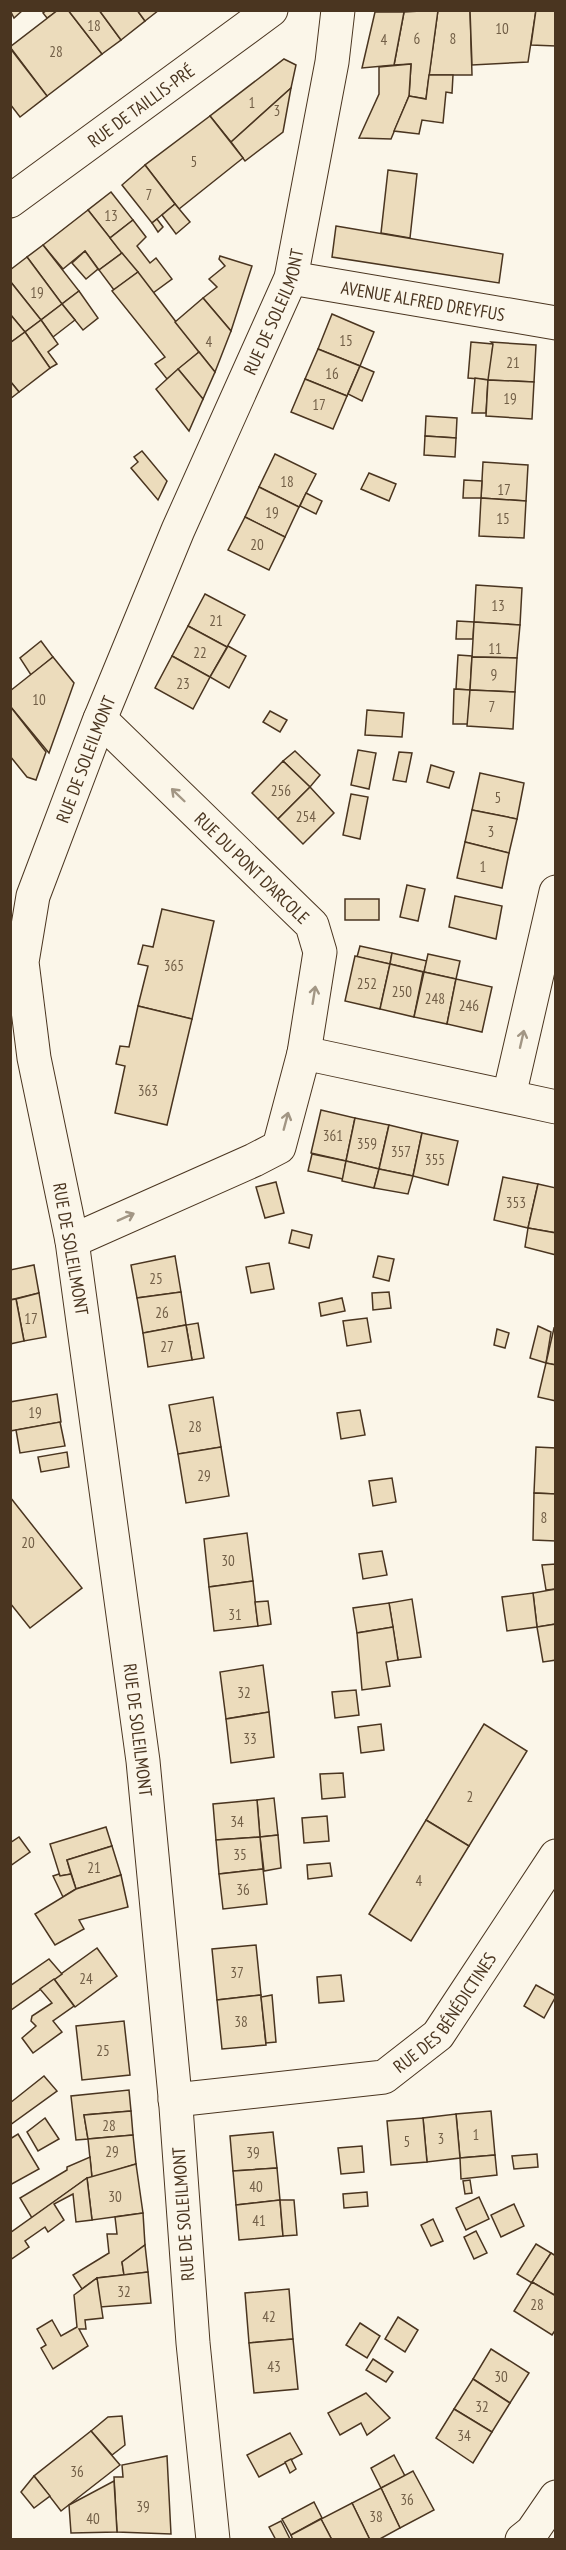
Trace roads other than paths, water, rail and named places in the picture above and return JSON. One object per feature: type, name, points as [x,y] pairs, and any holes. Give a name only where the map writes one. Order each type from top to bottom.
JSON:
[{"type":"street","name":"RUE DE TAILLIS-PRÉ","points":[[10,201],[271,10]]},
{"type":"street","name":"RUE DE SOLEILMONT","points":[[213,2540],[193,2343],[175,2100],[143,1761],[72,1241],[34,1058],[22,962],[33,896],[100,719],[178,530],[291,278],[332,62],[338,10]]},
{"type":"street","name":"AVENUE ALFRED DREYFUS","points":[[291,278],[555,323]]},
{"type":"street","name":"RUE DU PONT D'ARCOLE","points":[[72,1241],[279,1147],[304,1053],[320,952],[312,925],[100,719]]},
{"type":"street","points":[[509,1096],[555,892]]},
{"type":"street","points":[[304,1053],[555,1107]]},
{"type":"street","name":"RUE DES BÉNÉDICTINES","points":[[175,2100],[384,2077],[438,2035],[555,1856]]},
{"type":"street","points":[[522,2540],[532,2532],[555,2497]]}]
